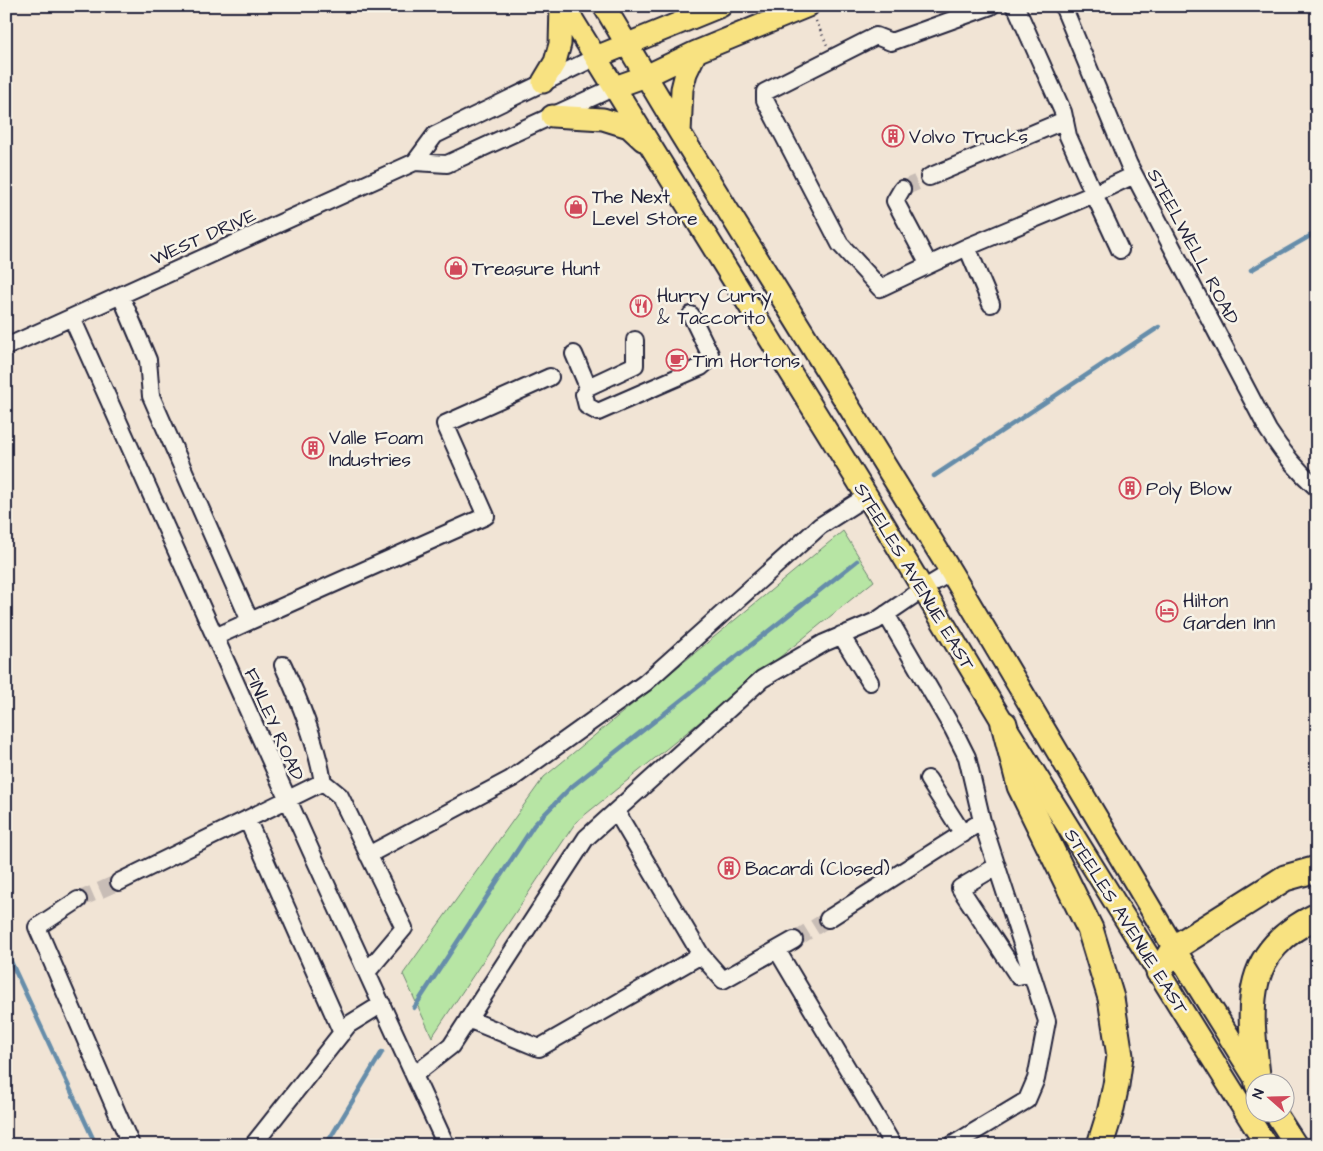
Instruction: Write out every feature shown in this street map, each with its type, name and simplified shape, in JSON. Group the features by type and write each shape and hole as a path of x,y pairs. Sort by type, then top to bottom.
{"highway":[{"path":"1004,724 1020,786 1090,929 1111,998 1120,1056 1110,1113 1100,1145"},
{"path":"1159,972 1174,948 1285,878 1317,869"},
{"path":"1257,1074 1252,1014 1258,974 1265,957 1274,945 1294,928 1317,916"}],"main road":[{"name":"STEELES AVENUE EAST","path":"563,6 867,496 1004,724 1266,1145"},
{"path":"543,82 555,62 560,44 563,6"},
{"name":"STEELES AVENUE EAST","path":"604,6 680,133 951,572 1174,948 1252,1074"},
{"path":"596,57 721,6"},
{"path":"615,87 646,76 696,52 812,13"},
{"path":"680,133 682,89 686,73 696,52"},
{"path":"552,116 603,119 629,127 653,150"},
{"path":"1283,1124 1295,1143"}],"street":[{"path":"991,6 891,42 876,36 765,92 764,100 840,244 880,288 967,247 1094,194 1134,175"},
{"path":"1014,6 1060,103 1068,136 1120,250"},
{"name":"STEELWELL ROAD","path":"1063,6 1134,175 1268,430 1285,456 1317,488"},
{"name":"WEST DRIVE","path":"6,347 415,162 435,136 596,57"},
{"name":"WEST DRIVE","path":"415,162 447,164 615,87"},
{"path":"929,176 1065,120"},
{"path":"902,189 895,201 929,265"},
{"path":"967,247 991,304"},
{"path":"121,296 148,360 151,396 250,621"},
{"path":"635,340 635,365 588,387 584,394 587,406 598,412 701,367 708,360 710,354 691,315"},
{"name":"FINLEY ROAD","path":"72,318 446,1145"},
{"path":"574,354 588,387"},
{"path":"215,637 486,516 445,424 550,377"},
{"path":"368,855 511,779 637,689 820,526 867,496"},
{"path":"414,1074 451,1046 586,838 762,679 824,643 876,621 923,588 951,572"},
{"path":"886,614 953,729 967,757 982,821 1047,1021 1036,1079 1027,1100 952,1145"},
{"path":"842,635 870,682"},
{"path":"283,665 301,704 323,782 340,796 404,928 367,972"},
{"path":"928,779 963,834"},
{"path":"119,882 323,782"},
{"path":"616,811 701,955 723,980 794,940"},
{"path":"247,819 342,1033"},
{"path":"828,919 982,821"},
{"path":"997,866 960,888 1018,976 1031,972"},
{"path":"78,900 38,927 131,1145"},
{"path":"777,950 893,1145"},
{"path":"468,1020 538,1048 701,955"},
{"path":"253,1145 348,1025 382,1004"}],"path":[{"path":"812,13 833,58"}],"green space":[{"path":"843,531 874,581 576,822 432,1037 403,974 544,777"}],"waterway":[{"path":"1251,270 1317,232"},
{"path":"934,476 1159,327"},
{"path":"414,1008 534,825 570,788 857,561"},
{"path":"6,951 96,1145"},
{"path":"326,1145 382,1052"}],"tunnel":[{"path":"902,189 929,177"},
{"path":"78,900 119,882"},
{"path":"794,940 828,919"}],"place":[{"name":"Volvo Trucks","path":"893,136"},
{"name":"The Next Level Store","path":"576,207"},
{"name":"Treasure Hunt","path":"456,268"},
{"name":"Hurry Curry & Taccorito","path":"641,306"},
{"name":"Tim Hortons","path":"677,360"},
{"name":"Valle Foam Industries","path":"313,448"},
{"name":"Poly Blow","path":"1130,488"},
{"name":"Hilton Garden Inn","path":"1167,611"},
{"name":"Bacardi (Closed)","path":"729,868"}]}
